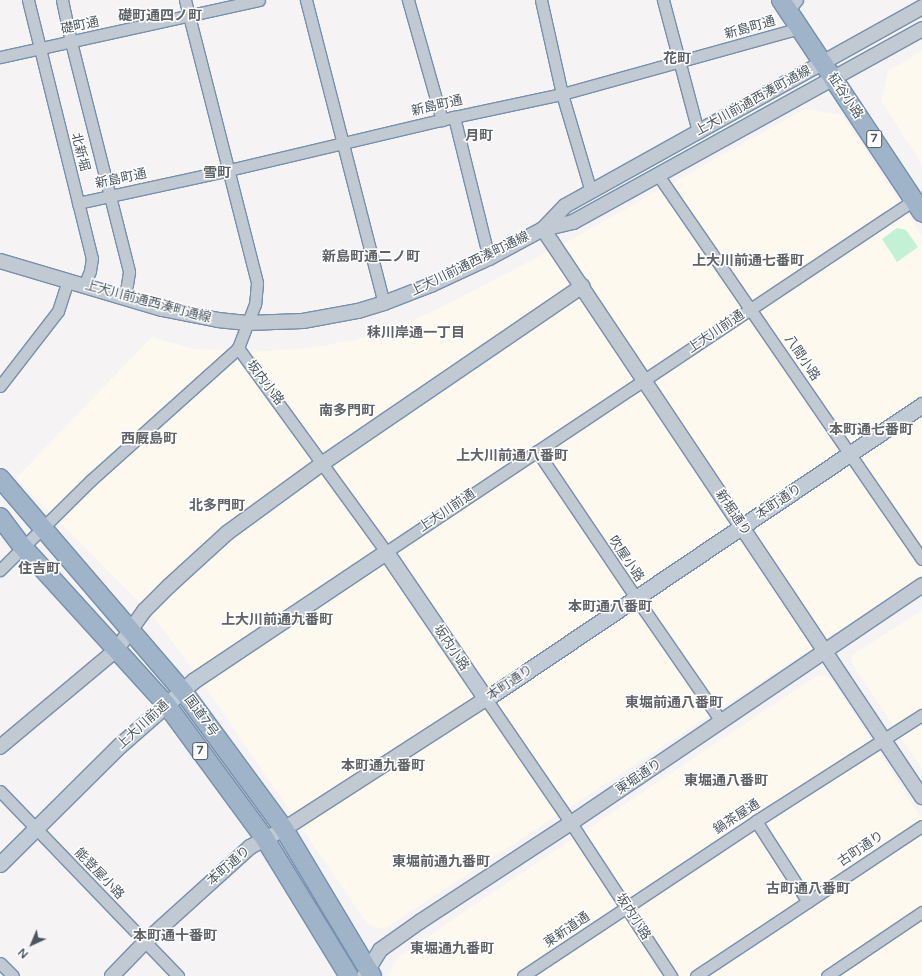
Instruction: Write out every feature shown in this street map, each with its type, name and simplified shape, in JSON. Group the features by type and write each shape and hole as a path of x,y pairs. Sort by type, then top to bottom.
{"highway":[{"name":"柾谷小路","path":"789,4 800,28 822,62 919,202"},
{"name":"国道7号","path":"0,478 44,527 182,690 284,829 368,974"},
{"name":"国道7号","path":"0,517 23,548 166,704 265,839 349,976"}],"main road":[{"name":"本町通り","path":"486,699 922,405"},
{"name":"上大川前通","path":"0,864 120,745 182,690 386,552"},
{"name":"坂内小路","path":"386,552 486,699"}],"street":[{"name":"北新堀","path":"28,0 92,258 90,271 84,286"},
{"path":"62,0 128,272 125,298"},
{"name":"坂内小路","path":"185,0 258,283 257,294 238,348 323,463 386,552"},
{"name":"礎町通","path":"0,57 259,0"},
{"path":"306,0 384,303"},
{"path":"408,0 442,120"},
{"path":"541,0 562,94 591,192"},
{"path":"663,0 698,132"},
{"name":"上大川前通西湊町通線","path":"543,229 565,206 922,7"},
{"name":"新島町通","path":"78,203 229,170 454,117 562,94 800,28"},
{"name":"上大川前通西湊町通線","path":"0,261 189,316 248,323 303,321 358,311 431,285 489,258 543,229 573,222 922,29"},
{"path":"454,117 489,258"},
{"name":"八間小路","path":"658,175 922,558"},
{"name":"上大川前通","path":"386,552 751,308 919,202"},
{"name":"新堀通り","path":"543,229 922,797"},
{"path":"0,386 58,311 68,281"},
{"path":"0,747 117,649 132,630 144,611 226,532 323,463 582,286"},
{"path":"0,570 90,481 238,348"},
{"name":"吹屋小路","path":"537,451 720,721"},
{"name":"東堀通り","path":"368,974 380,950 438,909 571,823 824,650 922,585"},
{"name":"坂内小路","path":"486,699 571,823 671,976"},
{"name":"本町通り","path":"112,976 145,942 250,847 284,829 486,699"},
{"path":"884,739 922,715"},
{"name":"鍋茶屋通","path":"626,907 884,739"},
{"name":"能登屋小路","path":"0,791 178,976"},
{"path":"756,821 808,902"},
{"name":"古町通り","path":"696,976 922,826"},
{"name":"東新道通","path":"523,976 626,907"},
{"path":"827,976 922,912"},
{"path":"0,963 13,976"}],"shaded area":[{"path":"922,51 922,164 881,101 888,71"},
{"path":"805,109 842,115 922,236 922,576 384,929 368,925 206,688 155,618 16,478 152,337 194,349 250,352 298,349 350,341 385,332 438,309 570,240"},
{"path":"922,610 922,769 851,662 852,655"},
{"path":"818,675 830,677 922,819 922,976 388,976 397,958"}],"green space":[{"path":"897,228 906,230 918,247 897,262 882,239"}],"district":[{"name":"礎町通四ノ町","path":"160,16"},
{"name":"花町","path":"677,59"},
{"name":"月町","path":"479,136"},
{"name":"雪町","path":"217,173"},
{"name":"新島町通二ノ町","path":"371,257"},
{"name":"上大川前通七番町","path":"748,261"},
{"name":"秣川岸通一丁目","path":"416,333"},
{"name":"南多門町","path":"347,411"},
{"name":"本町通七番町","path":"871,430"},
{"name":"西厩島町","path":"149,439"},
{"name":"上大川前通八番町","path":"512,456"},
{"name":"北多門町","path":"217,506"},
{"name":"住吉町","path":"39,569"},
{"name":"本町通八番町","path":"610,607"},
{"name":"上大川前通九番町","path":"277,620"},
{"name":"東堀前通八番町","path":"674,703"},
{"name":"本町通九番町","path":"383,766"},
{"name":"東堀通八番町","path":"726,781"},
{"name":"東堀前通九番町","path":"441,862"},
{"name":"古町通八番町","path":"808,889"},
{"name":"本町通十番町","path":"175,936"},
{"name":"東堀通九番町","path":"452,949"}]}
